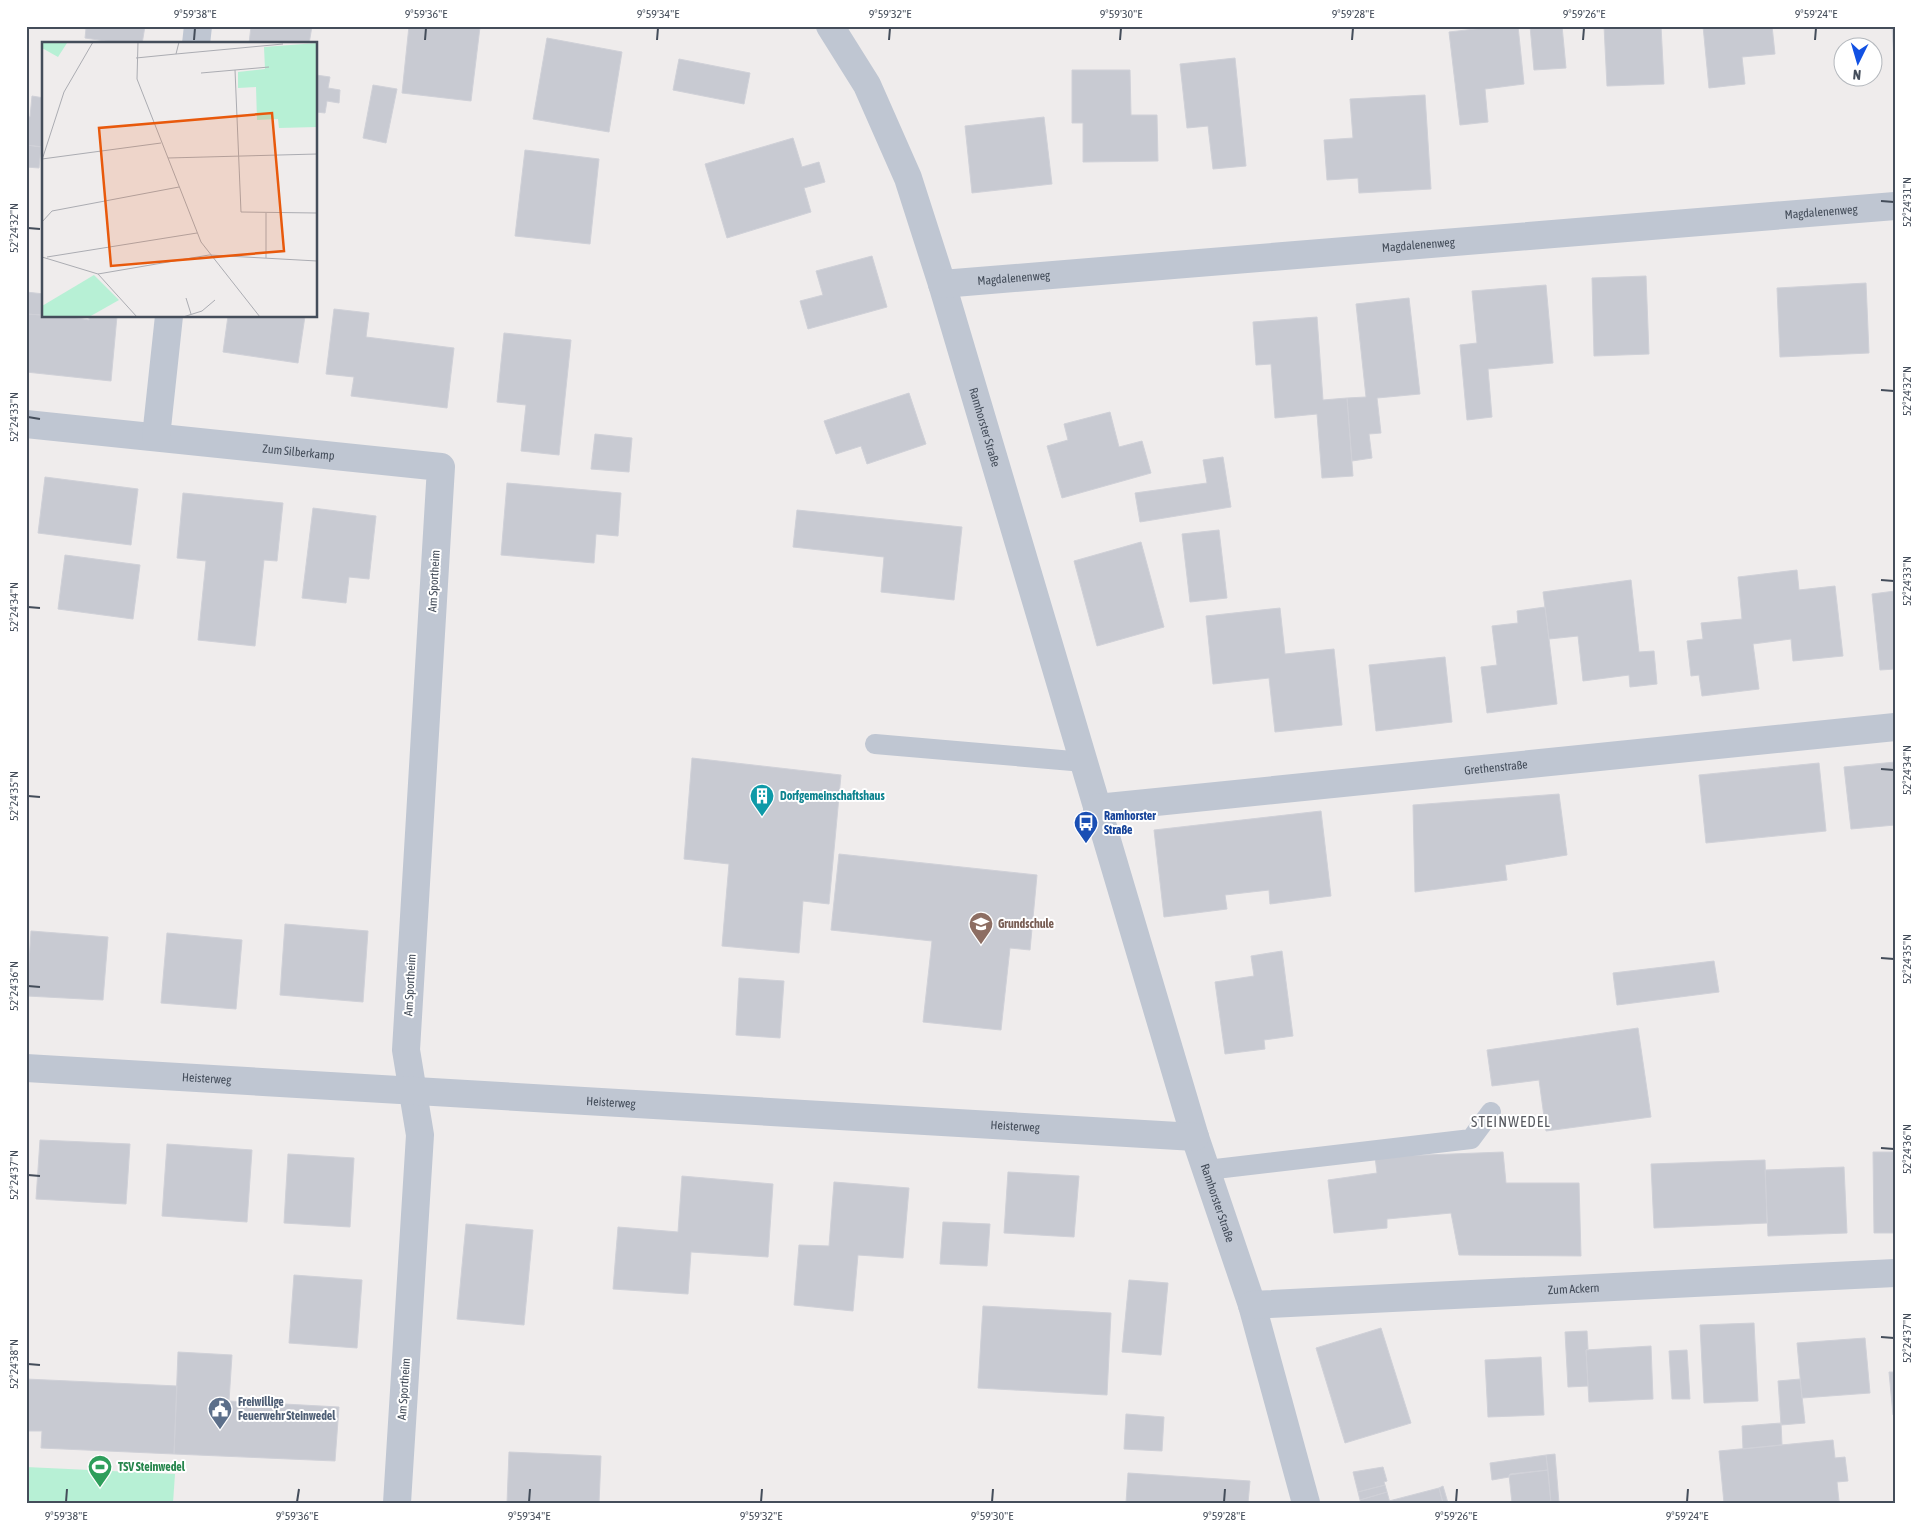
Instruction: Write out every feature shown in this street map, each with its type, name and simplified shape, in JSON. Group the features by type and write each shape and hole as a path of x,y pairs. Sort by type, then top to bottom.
{"street":[{"path":"196,42 198,26"},
{"name":"Ramhorster Straße","path":"830,26 867,85 908,178 942,284 1195,1137 1252,1305 1306,1503"},
{"name":"Magdalenenweg","path":"942,284 1895,206"},
{"path":"156,437 169,318"},
{"name":"Zum Silberkamp","path":"26,424 441,467"},
{"name":"Am Sportheim","path":"397,1503 420,1135 406,1050 441,467"},
{"name":"Grethenstraße","path":"1098,808 1895,727"},
{"name":"Heisterweg","path":"26,1068 1195,1137"},
{"name":"Zum Ackern","path":"1252,1305 1895,1273"}],"lane":[{"path":"875,744 1084,762"},
{"path":"1207,1170 1471,1139 1491,1112"}],"green space":[{"name":"TSV Steinwedel","path":"26,1467 175,1474 173,1503 26,1503"}],"building":[{"path":"74,26 145,26 142,42 112,42 85,38 86,29"},
{"path":"251,26 312,26 309,42 249,42"},
{"path":"409,26 480,27 471,101 402,93"},
{"path":"1518,26 1524,84 1485,89 1488,122 1460,125 1449,32"},
{"path":"1530,26 1562,26 1566,68 1534,70"},
{"path":"1604,26 1661,26 1664,84 1607,86"},
{"path":"1703,26 1772,26 1775,54 1742,57 1745,84 1709,88"},
{"path":"1892,26 1895,26 1895,78"},
{"path":"547,38 622,52 609,132 533,119"},
{"path":"1235,58 1246,166 1213,169 1208,126 1187,128 1180,64"},
{"path":"679,59 750,73 744,104 673,90"},
{"path":"1072,70 1130,70 1131,115 1157,115 1158,161 1083,162 1083,123 1072,123"},
{"path":"318,75 330,77 328,88 340,90 339,103 327,101 325,113 318,112"},
{"path":"373,85 397,89 386,143 363,138"},
{"path":"1425,95 1431,189 1359,193 1358,178 1327,180 1324,140 1353,138 1350,99"},
{"path":"32,96 42,98 42,147 26,145 26,116 30,117"},
{"path":"1044,117 1052,184 972,193 965,126"},
{"path":"793,138 802,167 819,162 825,182 804,188 811,212 727,238 705,164"},
{"path":"26,145 41,147 39,168 26,167"},
{"path":"525,150 599,159 590,244 515,236"},
{"path":"872,256 887,307 808,329 800,301 823,295 816,271"},
{"path":"1646,276 1649,354 1594,356 1592,278"},
{"path":"1866,283 1869,353 1780,357 1777,288"},
{"path":"1546,285 1553,363 1488,369 1492,417 1467,420 1460,345 1477,343 1472,291"},
{"path":"26,292 42,294 42,315 26,314"},
{"path":"1409,298 1420,394 1377,398 1381,433 1369,434 1372,458 1352,461 1347,398 1366,397 1356,304"},
{"path":"334,309 369,313 366,337 454,348 447,408 351,396 354,377 326,374"},
{"path":"26,314 42,315 42,318 78,318 89,320 89,318 117,318 111,381 26,372"},
{"path":"1317,317 1323,400 1347,398 1353,476 1322,478 1317,414 1275,418 1271,364 1256,365 1253,322"},
{"path":"228,318 305,318 298,363 223,352"},
{"path":"504,333 571,340 559,455 521,451 526,405 497,402"},
{"path":"909,393 926,444 867,464 861,446 836,454 824,421"},
{"path":"1110,412 1119,447 1142,441 1151,473 1062,498 1047,446 1068,440 1064,424"},
{"path":"595,434 632,438 629,472 591,469"},
{"path":"1223,457 1231,507 1140,522 1135,493 1207,483 1203,460"},
{"path":"45,477 138,489 131,545 38,533"},
{"path":"507,483 621,493 618,536 596,534 594,563 501,555"},
{"path":"183,493 283,503 277,561 264,560 255,646 198,640 206,561 177,558"},
{"path":"313,508 376,516 369,579 349,577 346,603 302,598"},
{"path":"797,510 962,527 954,600 881,592 884,557 793,547"},
{"path":"1219,530 1227,598 1190,602 1182,534"},
{"path":"1141,542 1164,627 1097,646 1074,561"},
{"path":"65,555 140,565 133,619 58,609"},
{"path":"1797,570 1799,590 1835,586 1843,656 1793,661 1791,639 1753,644 1759,689 1702,696 1699,675 1691,676 1687,641 1703,639 1701,623 1742,619 1738,577"},
{"path":"1631,580 1639,652 1654,651 1657,684 1630,687 1629,675 1583,681 1578,636 1549,639 1543,592"},
{"path":"1895,591 1895,669 1880,670 1872,594"},
{"path":"1545,607 1557,704 1487,713 1481,667 1497,665 1492,626 1518,623 1517,611"},
{"path":"1280,608 1285,654 1334,649 1342,725 1275,732 1269,678 1213,684 1206,616"},
{"path":"1445,657 1452,722 1376,731 1369,665"},
{"name":"Dorfgemeinschaftshaus","path":"692,758 841,775 829,904 803,901 799,953 722,946 729,864 684,859"},
{"path":"1895,762 1895,825 1851,829 1844,767"},
{"path":"1819,763 1826,831 1706,843 1699,775"},
{"path":"1559,794 1567,855 1505,865 1507,880 1415,892 1413,805"},
{"path":"1321,811 1331,896 1270,904 1269,890 1225,895 1227,909 1164,917 1154,830"},
{"name":"Grundschule","path":"839,854 1037,875 1030,950 1010,948 1001,1030 923,1022 932,941 831,930"},
{"path":"285,924 368,931 363,1002 280,995"},
{"path":"31,931 108,937 103,1000 27,996"},
{"path":"167,933 242,940 236,1009 161,1003"},
{"path":"1282,951 1293,1036 1264,1040 1265,1049 1225,1054 1215,982 1254,976 1251,956"},
{"path":"1714,961 1719,992 1617,1005 1613,973"},
{"path":"739,978 784,981 780,1038 736,1035"},
{"path":"1638,1028 1651,1117 1546,1131 1539,1080 1492,1086 1487,1050"},
{"path":"40,1140 130,1144 126,1204 36,1199"},
{"path":"167,1144 252,1150 247,1222 162,1216"},
{"path":"1503,1152 1506,1183 1579,1183 1581,1256 1459,1255 1451,1213 1387,1219 1387,1228 1334,1233 1328,1180 1377,1173 1375,1157"},
{"path":"1873,1152 1895,1152 1895,1233 1874,1233"},
{"path":"288,1154 354,1158 350,1227 284,1223"},
{"path":"1765,1160 1767,1223 1654,1228 1651,1164"},
{"path":"1844,1167 1847,1233 1768,1236 1765,1170"},
{"path":"1008,1172 1079,1176 1074,1237 1004,1233"},
{"path":"682,1176 773,1184 768,1257 691,1252 688,1294 613,1289 618,1227 678,1232"},
{"path":"834,1182 909,1188 903,1258 858,1255 853,1311 794,1305 799,1245 829,1246"},
{"path":"943,1222 990,1224 987,1266 940,1264"},
{"path":"466,1224 533,1230 524,1325 457,1319"},
{"path":"294,1275 362,1280 357,1348 289,1343"},
{"path":"1129,1280 1168,1283 1161,1355 1122,1352"},
{"path":"983,1306 1111,1313 1107,1395 978,1388"},
{"path":"1754,1323 1758,1401 1704,1403 1700,1325"},
{"path":"1381,1328 1411,1423 1345,1443 1316,1348"},
{"path":"1587,1331 1588,1386 1568,1387 1565,1332"},
{"path":"1865,1338 1870,1393 1802,1398 1797,1343"},
{"path":"1651,1346 1653,1399 1589,1402 1586,1350"},
{"path":"1687,1350 1690,1399 1672,1399 1669,1351"},
{"path":"178,1352 232,1355 229,1401 339,1407 335,1461 174,1454"},
{"path":"1541,1357 1544,1415 1488,1417 1485,1360"},
{"path":"1889,1372 1895,1372 1895,1415 1893,1415"},
{"path":"26,1379 177,1386 174,1454 41,1448 42,1431 26,1431"},
{"path":"1800,1379 1805,1423 1781,1425 1778,1381"},
{"path":"1126,1414 1164,1417 1162,1451 1124,1449"},
{"path":"1781,1423 1782,1445 1743,1449 1742,1426"},
{"path":"1833,1440 1835,1458 1845,1457 1848,1481 1837,1482 1839,1501 1837,1503 1724,1503 1719,1451"},
{"path":"509,1452 601,1456 599,1503 507,1503"},
{"path":"1555,1454 1559,1503 1551,1503 1546,1455"},
{"path":"1546,1455 1548,1470 1510,1474 1509,1477 1492,1480 1490,1463"},
{"path":"1383,1467 1387,1481 1384,1482 1385,1485 1358,1492 1353,1472"},
{"path":"1548,1470 1551,1503 1512,1503 1509,1475"},
{"path":"1128,1473 1250,1481 1248,1503 1126,1503"},
{"path":"1385,1485 1387,1492 1360,1500 1358,1492"},
{"path":"1443,1486 1448,1503 1443,1503 1439,1488"},
{"path":"1439,1488 1443,1503 1390,1503 1389,1501"},
{"path":"1387,1492 1390,1503 1361,1503 1360,1500"}],"place":[{"name":"Dorfgemeinschaftshaus","path":"762,817"},
{"name":"Ramhorster Straße","path":"1086,844"},
{"name":"Grundschule","path":"981,945"},
{"name":"Freiwillige Feuerwehr Steinwedel","path":"220,1430"},
{"name":"TSV Steinwedel","path":"100,1488"}],"district":[{"name":"STEINWEDEL","path":"1511,1122"}]}
